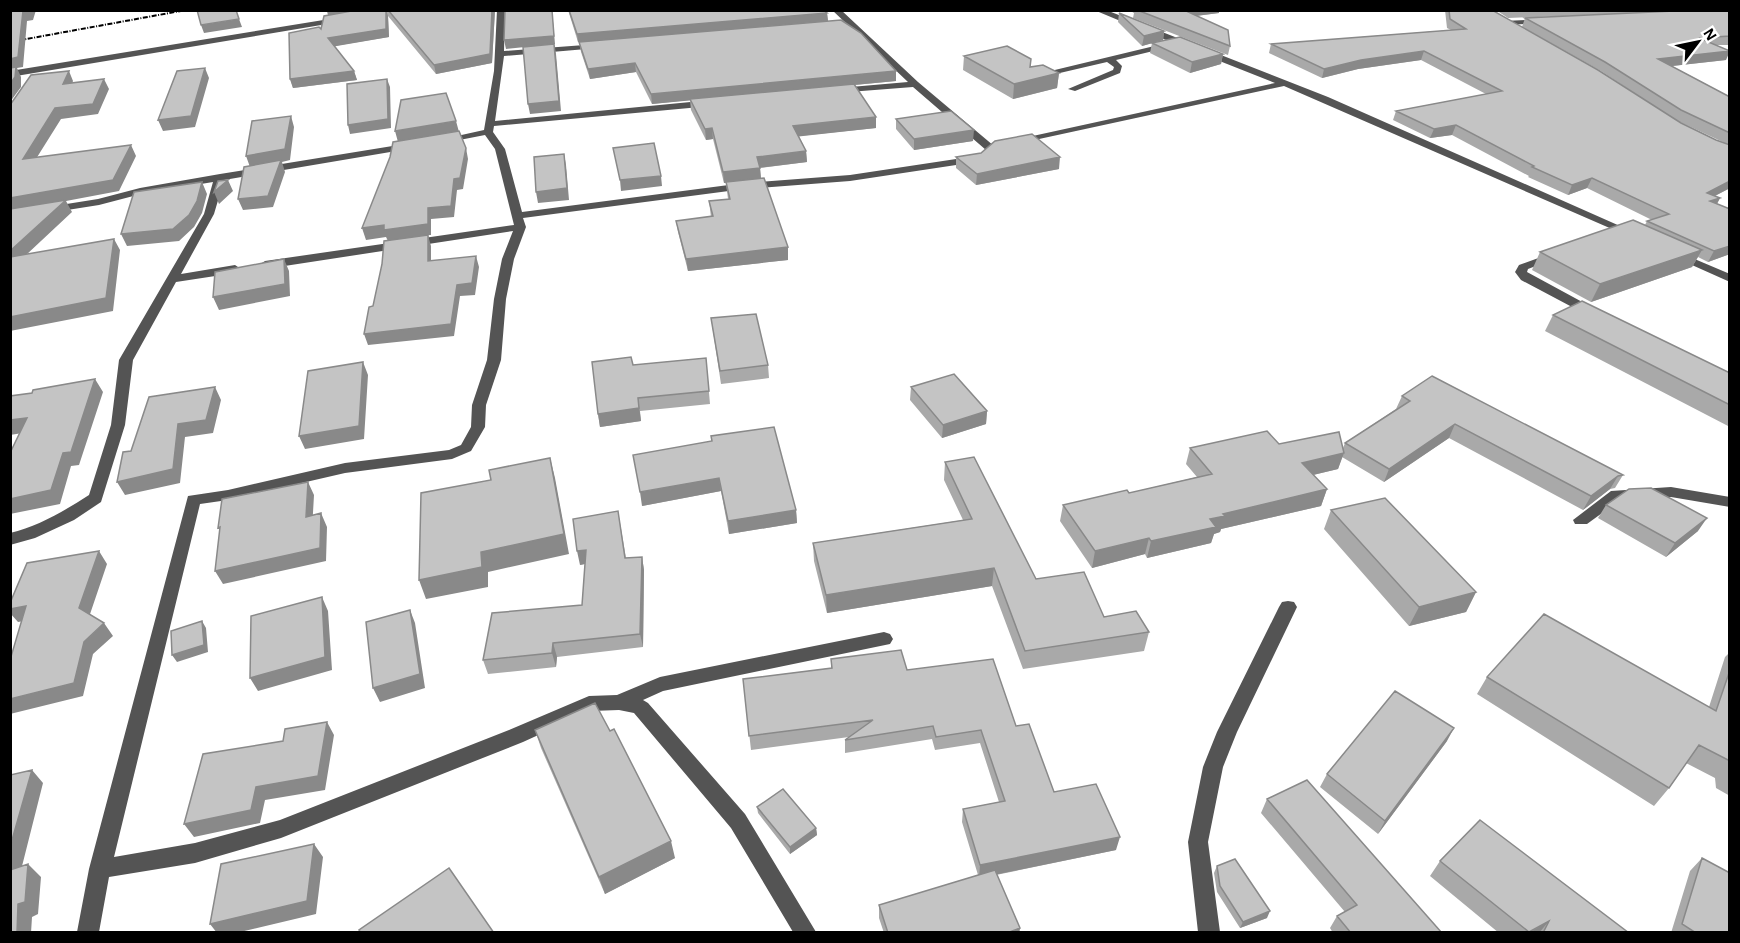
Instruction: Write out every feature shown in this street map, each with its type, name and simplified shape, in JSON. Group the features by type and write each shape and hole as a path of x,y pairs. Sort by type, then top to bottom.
{"street":[{"path":"88,933 100,869 132,753 150,667 193,500 228,495 345,468 432,458 466,448 478,427 479,405 494,360 500,299 518,221 500,149 489,128 497,90 501,10"},
{"path":"173,279 744,186 850,178 980,159 996,147 915,84 836,10"},
{"path":"1098,10 1286,83 1518,182 1644,240"},
{"path":"1492,15 1521,33"},
{"path":"10,74 353,17"},
{"path":"1503,23 1553,21"},
{"path":"838,25 849,24"},
{"path":"1033,78 1176,42"},
{"path":"500,54 611,45"},
{"path":"1072,89 1118,71 1118,66 1110,60"},
{"path":"29,84 40,69"},
{"path":"1013,143 1286,83"},
{"path":"832,92 915,84"},
{"path":"10,216 99,202 141,191 220,177 425,143 489,128 726,102"},
{"path":"10,539 29,534 68,516 96,498 118,425 126,360 209,214 220,177"},
{"path":"1603,237 1623,230"},
{"path":"1666,250 1730,279"},
{"path":"1563,252 1523,267 1521,272 1525,278 1601,317"},
{"path":"1581,520 1616,495 1671,492 1730,502"},
{"path":"1209,933 1198,842 1213,767 1227,732 1288,607"},
{"path":"619,702 660,684 884,639"},
{"path":"100,869 195,853 280,829 516,736 589,704 619,702 634,704 641,708 738,821 805,933"}],"building":[{"path":"10,10 29,10 23,11 18,57 10,59"},
{"path":"197,10 236,10 239,19 201,25"},
{"path":"357,10 386,10 386,29 328,38 354,71 290,79 289,33 319,27 321,29 324,16"},
{"path":"388,10 492,10 490,54 434,65"},
{"path":"505,10 552,10 554,36 504,40"},
{"path":"569,10 823,10 827,13 577,34"},
{"path":"1137,10 1184,10 1228,30 1230,46"},
{"path":"1449,10 1492,10 1598,70 1681,123 1730,145 1730,181 1707,193 1720,198 1710,201 1730,209 1730,246 1714,251 1647,221 1669,214 1592,178 1572,185 1532,167 1534,166 1456,125 1434,129 1396,111 1502,91 1424,51 1361,60 1324,69 1271,44 1466,29 1450,19"},
{"path":"1730,10 1730,36 1699,38 1730,51 1658,59 1730,97 1730,133 1681,110 1605,62 1525,18"},
{"path":"1119,13 1164,31 1144,36"},
{"path":"841,20 861,33 896,71 651,94 635,63 588,69 579,42"},
{"path":"1180,37 1223,54 1192,62 1152,43"},
{"path":"554,44 559,101 528,104 523,47"},
{"path":"1007,46 1031,59 1030,67 1043,65 1059,73 1014,84 964,56"},
{"path":"16,67 15,77 10,84 10,68"},
{"path":"205,68 191,116 158,120 177,71"},
{"path":"69,71 63,84 104,79 93,104 55,108 23,159 131,145 113,180 10,198 10,105 31,75"},
{"path":"387,79 388,119 348,125 347,84"},
{"path":"854,84 876,117 793,126 806,151 757,157 760,168 723,172 712,128 705,129 690,99"},
{"path":"446,93 456,121 395,131 401,100"},
{"path":"951,111 974,130 914,139 896,119"},
{"path":"291,116 285,149 246,156 252,121"},
{"path":"459,131 466,148 460,178 454,179 451,206 428,208 428,224 384,230 384,225 362,228 390,157 393,142"},
{"path":"1032,134 1060,157 977,174 956,157 981,153 995,141"},
{"path":"654,143 661,176 620,180 613,148"},
{"path":"564,154 567,188 536,192 534,157"},
{"path":"281,160 268,196 238,199 244,167"},
{"path":"764,178 788,247 686,259 676,221 713,216 709,201 730,199 726,182"},
{"path":"228,180 214,192 218,181"},
{"path":"202,182 197,201 189,215 173,229 121,234 134,192"},
{"path":"66,200 10,251 10,209"},
{"path":"1633,220 1702,250 1600,284 1540,252"},
{"path":"428,235 428,261 476,256 472,283 457,285 451,324 364,334 369,307 373,306 382,264 384,241"},
{"path":"114,239 106,298 10,317 10,257"},
{"path":"284,259 285,284 213,297 215,272"},
{"path":"1582,301 1730,373 1730,405 1553,315"},
{"path":"756,314 768,365 720,371 711,318"},
{"path":"631,357 633,365 706,358 709,391 638,398 639,408 598,414 592,362"},
{"path":"363,362 359,426 299,436 308,371"},
{"path":"954,374 987,411 943,425 911,387"},
{"path":"1432,376 1623,475 1618,476 1591,496 1455,424 1389,469 1345,443 1410,401 1402,396"},
{"path":"95,379 71,452 63,453 51,490 10,499 10,453 27,418 10,420 10,396"},
{"path":"215,387 206,420 178,424 173,469 117,482 123,452 131,451 149,397"},
{"path":"774,427 796,510 728,521 719,478 640,492 633,455 712,441 711,436"},
{"path":"1267,431 1279,444 1339,432 1344,453 1302,463 1327,489 1223,514 1225,516 1210,519 1216,527 1151,541 1149,538 1095,551 1063,505 1212,474 1190,448"},
{"path":"974,457 1036,579 1084,572 1104,617 1136,611 1149,632 1025,651 994,568 826,595 813,543 972,519 945,462"},
{"path":"550,458 564,534 481,552 482,567 419,580 421,493 491,480 489,470"},
{"path":"308,482 306,517 321,513 320,548 215,571 222,499"},
{"path":"1651,488 1707,518 1675,543 1606,505 1629,489"},
{"path":"1385,498 1476,592 1419,607 1331,510"},
{"path":"618,511 625,558 642,557 640,634 553,643 552,653 483,660 492,613 582,605 586,550 577,551 573,519"},
{"path":"99,551 79,608 104,623 84,642 74,683 10,699 10,660 26,606 10,609 10,603 27,563"},
{"path":"322,597 325,657 250,678 251,616"},
{"path":"410,610 420,674 373,688 366,622"},
{"path":"1544,614 1716,711 1730,670 1730,761 1699,745 1669,788 1487,677"},
{"path":"202,621 204,645 172,655 171,631"},
{"path":"901,650 907,670 993,659 1016,726 1029,724 1054,792 1096,784 1120,837 980,865 963,809 1005,801 981,730 936,737 933,726 845,740 873,720 749,736 743,679 832,668 831,659"},
{"path":"1395,691 1454,728 1385,821 1327,774"},
{"path":"595,703 610,731 614,729 671,841 599,877 535,730"},
{"path":"327,722 318,776 256,787 251,810 184,824 203,754 283,741 285,729"},
{"path":"32,770 10,847 10,775"},
{"path":"1307,780 1442,933 1351,933 1337,916 1357,905 1267,799"},
{"path":"783,789 816,828 790,847 757,807"},
{"path":"1480,820 1629,933 1543,933 1549,921 1529,932 1440,861"},
{"path":"314,844 307,901 210,924 221,864"},
{"path":"1702,858 1730,873 1730,933 1696,933 1682,924"},
{"path":"1235,859 1270,911 1243,922 1220,886 1217,866"},
{"path":"28,864 25,902 18,904 17,933 10,933 10,870"},
{"path":"449,868 494,933 361,933 359,930"},
{"path":"995,870 1020,928 1007,933 888,933 879,905"}],"railway":[{"path":"10,42 186,10"}]}
